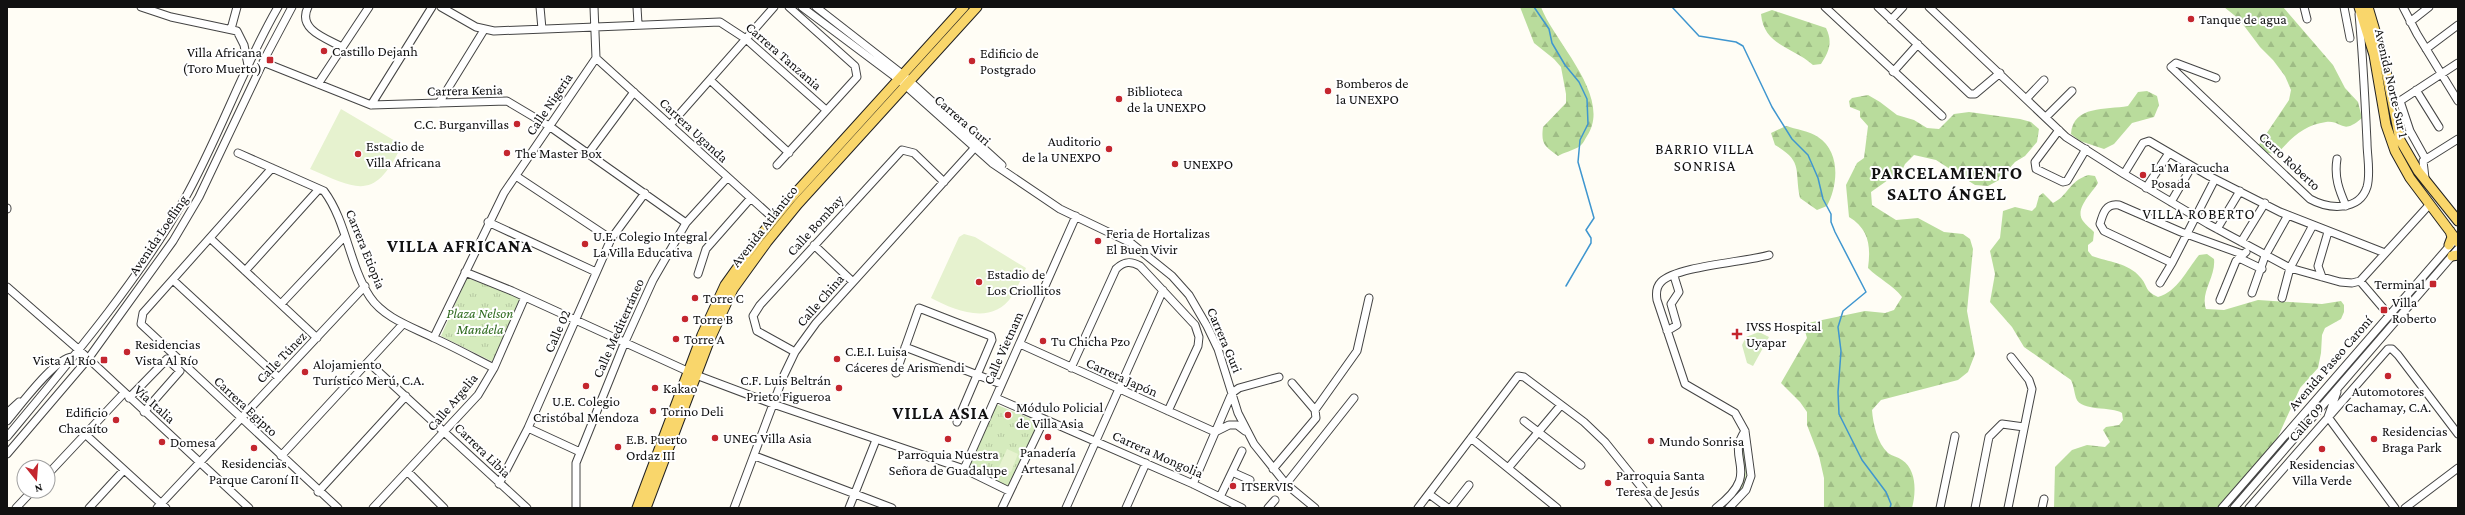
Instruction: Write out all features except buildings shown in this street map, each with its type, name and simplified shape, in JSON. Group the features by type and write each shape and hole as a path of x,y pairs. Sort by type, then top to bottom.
{"main road":[{"name":"Avenida Atlántico","path":"646,508 692,373 733,289 767,242 964,7"},
{"name":"Avenida Atlántico","path":"637,508 692,373 725,285 774,219 904,79 977,7"},
{"name":"Avenida Norte-Sur 1","path":"2358,7 2376,63 2391,142 2405,170 2448,226 2456,246"},
{"name":"Avenida Norte-Sur 1","path":"2368,7 2384,61 2398,133 2408,157 2456,218"}],"street":[{"path":"141,7 171,17 238,31 241,35 248,65"},
{"path":"231,29 237,7"},
{"name":"Avenida Loefling","path":"7,436 76,354 121,295 170,223 200,170 248,65 278,7"},
{"name":"Avenida Loefling","path":"7,454 88,359 185,223 199,197 263,62 292,7"},
{"path":"308,7 305,15 305,22 309,27 342,47"},
{"path":"318,84 369,7"},
{"path":"371,105 432,7"},
{"name":"Carrera Tanzania","path":"441,7 484,30 720,22 746,40 826,110"},
{"path":"540,7 542,29"},
{"path":"594,7 596,58"},
{"path":"636,7 638,24"},
{"path":"670,125 774,7"},
{"path":"777,166 857,77 858,71 855,66 789,7"},
{"path":"802,7 831,30 904,79"},
{"path":"816,7 904,79"},
{"path":"1825,7 1893,72 1942,116"},
{"path":"1878,7 1970,94 1975,94 2000,73"},
{"path":"1891,20 1903,7"},
{"path":"1929,7 2059,130 2146,188 2265,256 2290,268 2347,284 2360,281 2430,204"},
{"path":"2304,7 2307,19"},
{"path":"2344,7 2350,38"},
{"path":"2337,159 2335,169 2337,185 2346,206 2361,196 2368,182 2364,69 2358,7"},
{"path":"2403,7 2410,22 2458,101"},
{"path":"2410,22 2429,7"},
{"path":"831,30 834,21"},
{"path":"2426,48 2458,25"},
{"path":"439,103 484,30"},
{"path":"1893,72 1918,44"},
{"name":"Carrera Uganda","path":"596,58 750,199 774,219"},
{"name":"Calle Nigeria","path":"434,337 488,222 516,176 596,58"},
{"name":"Carrera Kenia","path":"263,62 371,105 507,101 549,126 686,223"},
{"path":"2364,69 2368,62 2376,63"},
{"name":"Cerro Roberto","path":"2216,78 2176,63 2171,67 2310,199 2328,207 2346,206"},
{"path":"2425,158 2404,115 2400,101 2458,63"},
{"name":"Carrera Guri","path":"904,79 977,146 1014,177 1060,208 1131,243 1161,266 1189,295 1202,315 1218,349 1232,393 1248,434 1286,484 1315,508"},
{"path":"710,80 789,153"},
{"path":"2026,98 2044,80"},
{"path":"2416,90 2439,127"},
{"path":"2046,117 2072,91"},
{"path":"588,154 634,92"},
{"path":"2059,130 2035,162 2036,169 2063,182 2067,181 2086,149"},
{"path":"2427,183 2422,166 2425,158 2458,139"},
{"path":"2124,174 2146,141 2215,179 2288,215 2328,232 2342,235 2353,242 2385,253"},
{"name":"Calle China","path":"736,507 773,404 795,352 816,323 977,146"},
{"name":"Calle Bombay","path":"795,352 757,331 753,316 760,305 814,244 902,150 914,153 944,182"},
{"name":"Carrera Etiopia","path":"238,153 324,191 333,204 344,238 365,286 371,298 384,311 403,324 434,337 494,368"},
{"path":"2146,188 2169,153"},
{"path":"2171,202 2192,166"},
{"path":"272,168 211,239 173,280 279,378"},
{"path":"516,176 611,239"},
{"name":"Calle Mediterráneo","path":"576,508 575,475 580,452 624,344 653,280 686,223 727,178"},
{"path":"2160,283 2187,235 2194,216 2215,179"},
{"path":"245,271 319,189"},
{"path":"2217,229 2240,191"},
{"name":"Calle 02","path":"499,484 528,428 611,239 645,193"},
{"path":"698,274 706,249 750,199"},
{"path":"2241,242 2264,203"},
{"path":"2172,263 2104,231 2100,224 2104,212 2109,206 2120,205 2187,235 2241,256 2262,269"},
{"path":"2252,293 2262,269 2265,256 2288,215"},
{"name":"Calle Vietnam","path":"964,469 1076,216"},
{"path":"488,222 596,272"},
{"path":"2282,298 2290,268 2313,225"},
{"path":"2322,277 2318,266 2328,232"},
{"path":"281,304 344,238"},
{"path":"211,239 317,338"},
{"path":"814,244 853,282"},
{"name":"Avenida Paseo Caroní","path":"2222,508 2389,315 2456,246"},
{"name":"Avenida Paseo Caroní","path":"2234,508 2341,385 2456,246"},
{"path":"2220,300 2241,256 2251,248"},
{"path":"1729,508 1746,490 1751,476 1745,431 1735,412 1685,384 1667,331 1658,300 1657,289 1661,282 1674,276 1710,266 1769,254"},
{"path":"1071,368 1116,269 1121,264 1133,262 1140,266 1195,325 1200,337 1198,346 1168,411"},
{"path":"465,272 525,297 624,344 692,373 773,404 964,469 1009,491"},
{"path":"1667,331 1677,325 1671,304 1679,292 1674,276"},
{"name":"Carrera Egipto","path":"173,280 143,313 140,319 141,324 318,492 338,508"},
{"path":"2360,281 2389,315"},
{"name":"Calle Túnez","path":"162,507 200,463 365,286"},
{"name":"Vía Italia","path":"7,287 76,354 88,359 126,396 249,508"},
{"path":"1066,508 1163,290"},
{"name":"Calle Argelia","path":"373,508 478,395 494,368 525,297"},
{"path":"1315,410 1357,351 1369,298"},
{"path":"896,373 917,309 921,308 992,338 957,422"},
{"path":"281,456 403,324"},
{"name":"Carrera Japón","path":"1020,344 1119,390 1215,432"},
{"path":"905,347 1001,384"},
{"name":"Calle 09","path":"2249,508 2384,352 2390,349 2395,350 2458,434"},
{"path":"7,413 67,358 76,354"},
{"path":"2008,508 2032,387 2012,357"},
{"path":"56,465 85,434 167,359 180,372 144,412"},
{"name":"Carrera Libia","path":"368,362 445,432 499,484 527,508"},
{"path":"1418,508 1518,376 1524,377 1561,405 1605,442 1658,508"},
{"path":"1193,484 1232,393 1239,388 1279,377"},
{"path":"1274,470 1316,418 1315,410 1292,383"},
{"path":"2341,385 2328,417 2395,508"},
{"path":"7,421 34,389"},
{"path":"318,492 406,396"},
{"name":"Carrera Mongolia","path":"996,398 1044,420 1097,441 1193,484 1242,508"},
{"path":"1286,484 1354,398"},
{"path":"1509,467 1561,405"},
{"path":"1002,508 1044,420"},
{"path":"1524,421 1581,465"},
{"path":"1215,432 1229,425 1237,424 1248,434"},
{"path":"1975,508 1989,437 2002,424 2024,427"},
{"path":"528,428 580,452"},
{"path":"1716,508 1733,494 1742,479 1739,447 1745,431"},
{"path":"85,434 162,507"},
{"path":"1940,508 1955,436"},
{"path":"1471,438 1509,467 1556,508"},
{"path":"849,508 876,440"},
{"path":"1220,497 1242,451"},
{"path":"755,456 892,508"},
{"path":"1126,508 1146,463"},
{"path":"2405,508 2458,468"},
{"path":"88,508 124,470"},
{"path":"408,472 444,508"},
{"path":"1232,472 1250,480"},
{"path":"1429,494 1450,508 1469,485"},
{"path":"16,508 24,499"},
{"path":"2042,508 2044,499"},
{"path":"1268,508 1275,500"}],"green space":[{"path":"1520,7 1541,7 1548,21 1579,70 1593,104 1593,121 1583,143 1577,148 1558,156 1549,150 1544,144 1542,133 1543,127 1566,103 1566,94 1561,67 1554,59 1534,43"},
{"path":"2224,7 2283,7 2333,65 2345,88 2358,102 2362,118 2346,127 2332,122 2311,126 2298,133 2277,154 2267,153 2258,146 2289,100 2291,90 2285,76 2273,60 2260,47 2239,19"},
{"path":"1772,10 1826,28 1830,42 1826,55 1821,64 1813,65 1780,44 1767,33 1763,25 1761,14"},
{"path":"2147,91 2157,96 2159,105 2154,117 2132,123 2114,144 2104,149 2080,141 2071,134 2073,125 2084,113 2101,109 2128,106 2138,92"},
{"path":"1868,95 1897,115 1914,120 1927,128 1939,129 1954,114 1969,112 2020,119 2031,122 2039,129 2037,142 2025,156 2015,162 1999,180 1988,186 1975,185 1936,160 1914,155 1905,164 1900,175 1888,180 1871,192 1872,205 1896,220 1918,218 1944,232 1963,234 1970,239 1973,249 1967,311 1975,354 1968,372 1958,380 1881,400 1872,410 1873,421 1878,438 1884,449 1907,464 1913,476 1915,489 1912,508 1824,508 1824,478 1819,456 1807,425 1807,412 1800,402 1781,383 1807,338 1803,324 1865,311 1885,313 1894,310 1902,297 1868,268 1869,245 1865,233 1856,222 1849,217 1846,185 1857,163 1864,158 1868,126 1860,117 1860,111 1850,107 1849,101 1852,98"},
{"name":"Estadio de Villa Africana","path":"341,109 402,145 392,163 383,175 374,183 365,186 354,186 327,177 310,169"},
{"path":"1786,126 1815,135 1825,143 1831,151 1834,160 1835,179 1831,198 1827,206 1817,210 1800,198 1794,162 1784,151 1775,145 1771,133"},
{"path":"2088,175 2095,176 2098,183 2085,201 2081,211 2083,221 2094,232 2093,241 2088,245 2088,251 2092,256 2124,266 2135,272 2148,290 2154,295 2158,297 2171,290 2181,280 2199,255 2207,254 2214,259 2214,266 2206,290 2206,309 2224,310 2258,300 2322,304 2341,301 2344,305 2344,312 2341,319 2325,328 2322,335 2318,368 2300,388 2272,450 2222,508 2054,508 2055,467 2072,450 2087,445 2105,447 2110,442 2103,430 2106,427 2119,425 2123,420 2122,413 2090,407 2079,402 2076,398 2071,380 2024,347 2012,327 1990,302 1995,274 1990,251 2000,238 2003,211 2015,207 2032,211 2036,207 2039,196 2043,193 2053,203 2062,197 2076,181"},
{"name":"Estadio de Los Criollitos","path":"964,234 975,237 1026,268 1012,296 1004,305 994,311 973,313 962,311 931,298 959,237"},
{"name":"Plaza Nelson Mandela","path":"467,278 521,297 493,362 441,336"},
{"path":"1759,332 1769,337 1753,366 1747,363 1742,345 1746,337"},
{"path":"993,403 1041,423 1008,489 966,468"},
{"path":"1745,431 1750,481 1729,508 1716,508 1737,489 1739,447"},
{"path":"1007,449 1018,454 1011,472 999,467"}],"waterway":[{"path":"1534,7 1549,29 1552,43 1565,65 1579,82 1587,99 1588,124 1580,140 1578,162 1594,218 1586,230 1591,238 1591,243 1566,286"},
{"path":"1672,7 1699,36 1736,42 1743,46 1772,107 1792,139 1808,155 1818,178 1823,199 1831,214 1831,222 1835,232 1866,292 1843,311 1838,327 1841,351 1838,392 1839,414 1862,460 1886,492 1891,504 1890,508"}],"place":[{"name":"Tanque de agua","path":"2191,19"},
{"name":"Castillo Dejanh","path":"324,51"},
{"name":"Villa Africana (Toro Muerto)","path":"270,60"},
{"name":"Edificio de Postgrado","path":"972,61"},
{"name":"Bomberos de la UNEXPO","path":"1328,91"},
{"name":"Biblioteca de la UNEXPO","path":"1119,99"},
{"name":"C.C. Burganvillas","path":"517,124"},
{"name":"Auditorio de la UNEXPO","path":"1109,149"},
{"name":"The Master Box","path":"507,153"},
{"name":"Estadio de Villa Africana","path":"358,154"},
{"name":"UNEXPO","path":"1175,164"},
{"name":"La Maracucha Posada","path":"2143,175"},
{"name":"Feria de Hortalizas El Buen Vivir","path":"1098,241"},
{"name":"U.E. Colegio Integral La Villa Educativa","path":"585,244"},
{"name":"Estadio de Los Criollitos","path":"979,282"},
{"name":"Terminal","path":"2433,284"},
{"name":"Torre C","path":"695,298"},
{"name":"Villa Roberto","path":"2384,310"},
{"name":"Torre B","path":"685,319"},
{"name":"IVSS Hospital Uyapar","path":"1737,334"},
{"name":"Torre A","path":"676,339"},
{"name":"Tu Chicha Pzo","path":"1043,341"},
{"name":"Residencias Vista Al Río","path":"127,352"},
{"name":"C.E.I. Luisa Cáceres de Arismendi","path":"837,359"},
{"name":"Vista Al Río","path":"104,360"},
{"name":"Alojamiento Turístico Merú, C.A.","path":"305,372"},
{"name":"Automotores Cachamay, C.A.","path":"2388,376"},
{"name":"U.E. Colegio Cristóbal Mendoza","path":"586,386"},
{"name":"Kakao","path":"655,388"},
{"name":"C.F. Luis Beltrán Prieto Figueroa","path":"839,388"},
{"name":"Torino Deli","path":"653,411"},
{"name":"Módulo Policial de Villa Asia","path":"1008,415"},
{"name":"Edificio Chacaíto","path":"116,420"},
{"name":"Panadería Artesanal","path":"1048,437"},
{"name":"UNEG Villa Asia","path":"715,438"},
{"name":"Parroquia Nuestra Señora de Guadalupe","path":"948,439"},
{"name":"Residencias Braga Park","path":"2374,439"},
{"name":"Mundo Sonrisa","path":"1651,441"},
{"name":"Domesa","path":"162,442"},
{"name":"E.B. Puerto Ordaz III","path":"618,447"},
{"name":"Residencias Parque Caroní II","path":"254,448"},
{"name":"Residencias Villa Verde","path":"2322,449"},
{"name":"Parroquia Santa Teresa de Jesús","path":"1608,483"},
{"name":"ITSERVIS","path":"1233,486"}],"district":[{"name":"BARRIO VILLA SONRISA","path":"1705,158"},
{"name":"PARCELAMIENTO SALTO ÁNGEL","path":"1947,183"},
{"name":"VILLA ROBERTO","path":"2199,214"},
{"name":"VILLA AFRICANA","path":"460,246"},
{"name":"VILLA ASIA","path":"941,413"}]}
